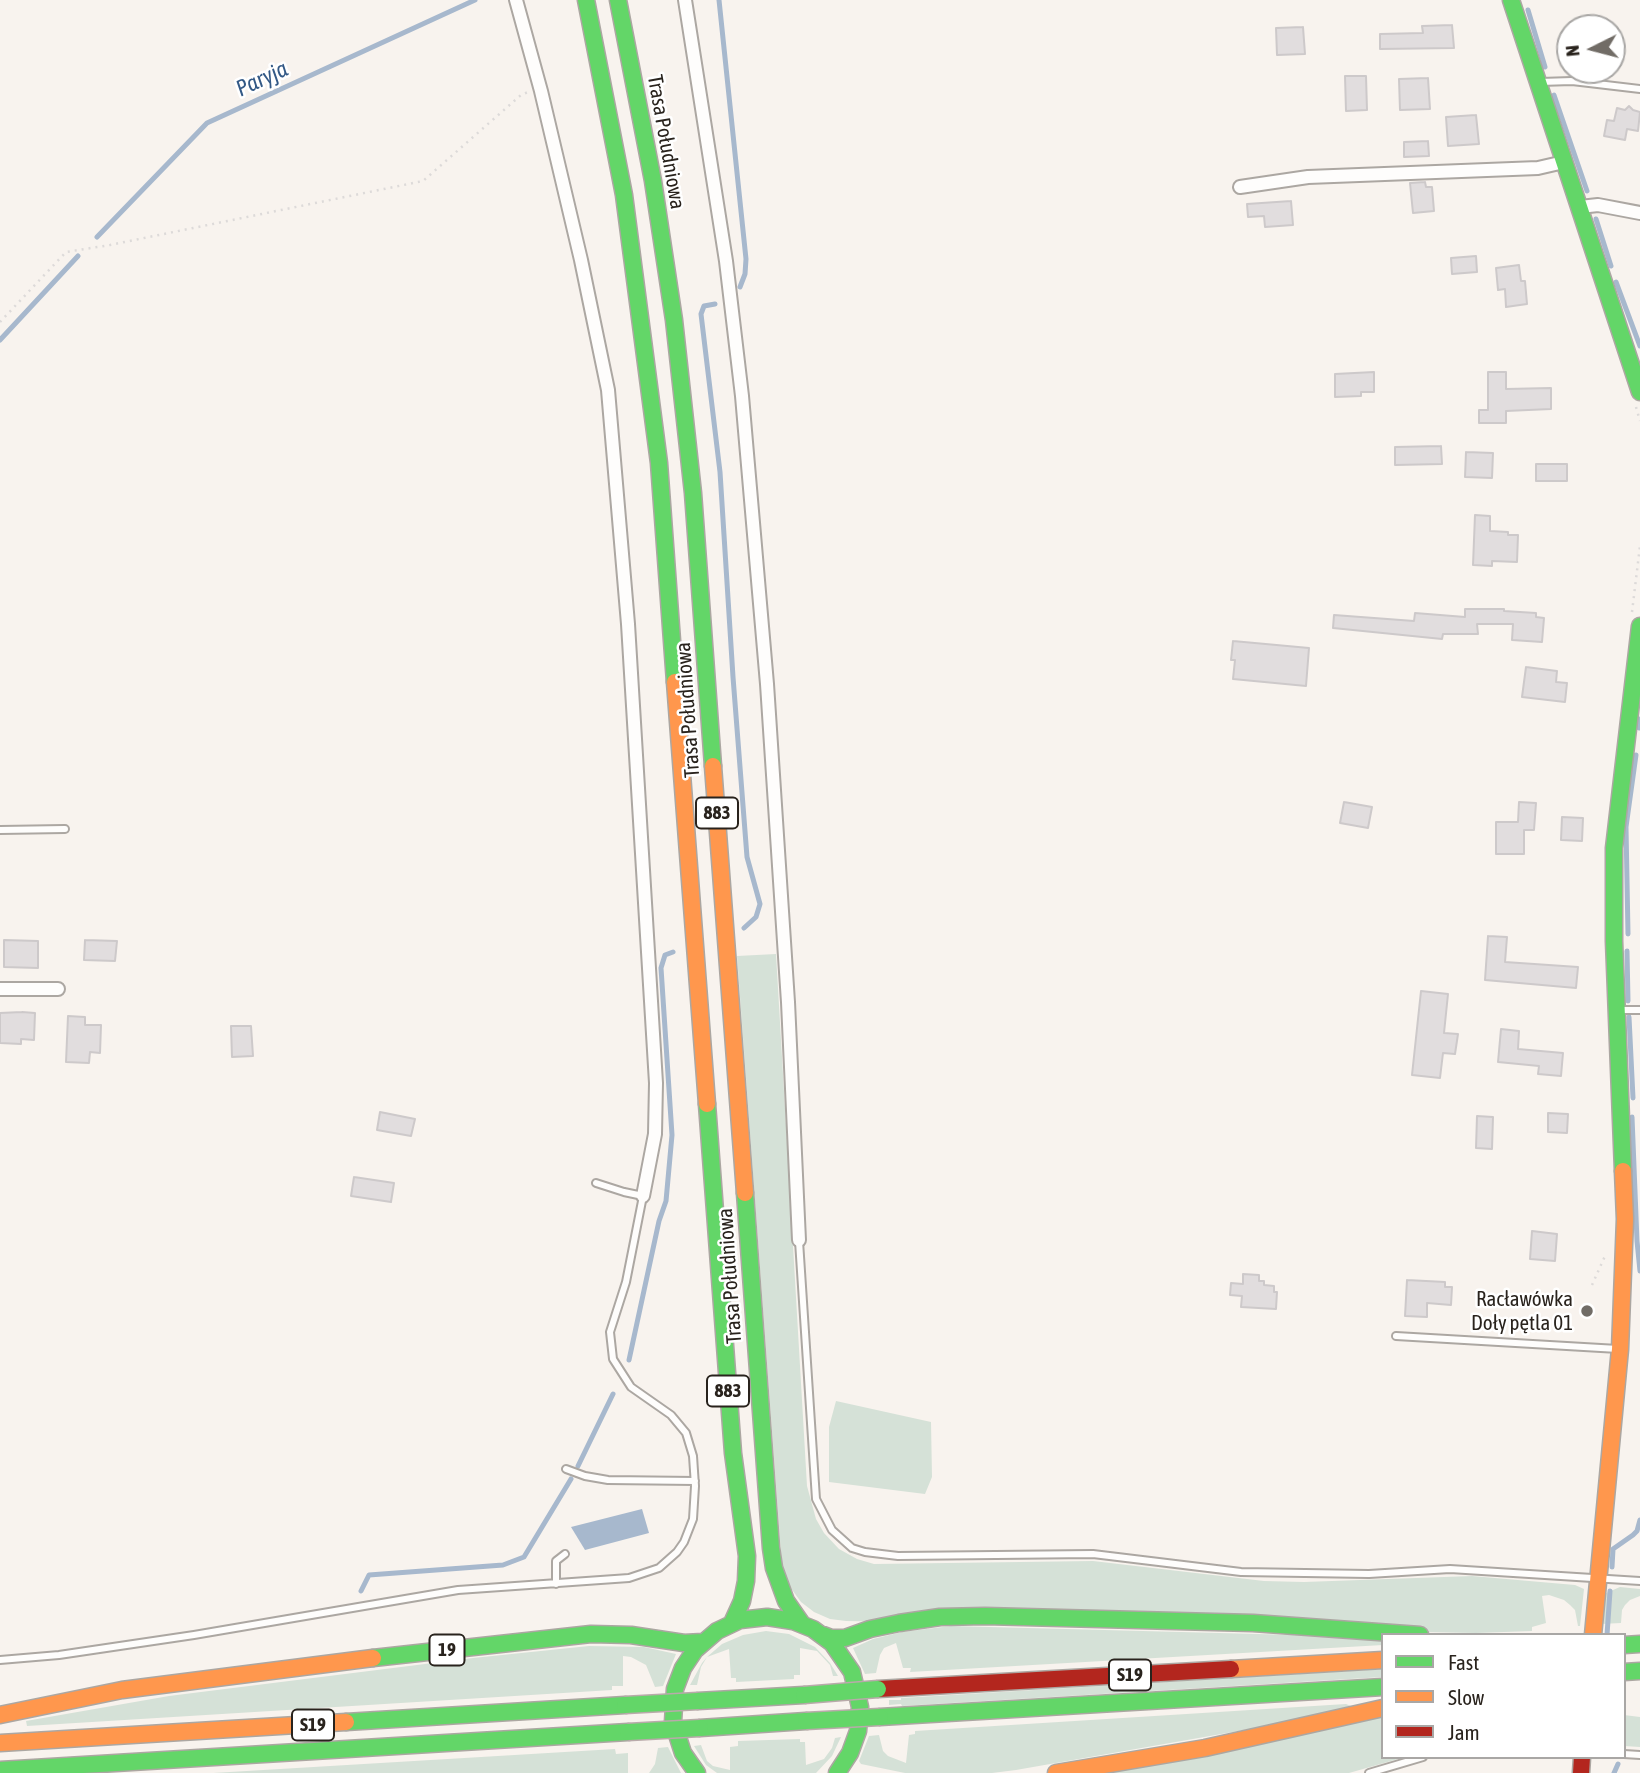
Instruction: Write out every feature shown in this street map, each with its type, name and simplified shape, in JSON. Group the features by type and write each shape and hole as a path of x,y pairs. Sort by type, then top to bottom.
{"main road":[{"name":"Trasa Południowa","path":"586,0 624,195 659,463 733,1453 747,1556 744,1591 732,1623"},
{"name":"Trasa Południowa","path":"618,0 653,181 674,320 693,493 771,1548 783,1595 802,1624"},
{"path":"1511,0 1640,392"},
{"path":"1593,1633 1620,1349 1625,1219 1613,888 1614,848 1633,741 1640,626"},
{"path":"823,1635 845,1638 899,1623 940,1616 1265,1623 1394,1633"},
{"name":"883","path":"696,1773 679,1744 673,1722 673,1700 683,1668 703,1642 732,1623 767,1617 785,1618 823,1635 847,1662 859,1695 860,1719 855,1742 837,1773"},
{"name":"19","path":"0,1715 122,1690 313,1665 591,1634 631,1634 684,1643 703,1642"},
{"name":"S19","path":"0,1743 1381,1660"},
{"name":"S19","path":"0,1770 1381,1687"},
{"path":"1056,1773 1205,1748 1381,1707"},
{"path":"837,1773 853,1773"}],"street":[{"path":"516,0 540,87 581,260 608,390 628,624 656,1083 655,1134 643,1196"},
{"path":"685,0 726,261 742,396 767,684 788,1002 799,1240"},
{"path":"1240,187 1308,177 1538,168 1564,162"},
{"path":"1580,207 1598,205 1640,213"},
{"path":"0,989 58,989"}],"lane":[{"path":"1538,82 1572,81 1640,89"},
{"path":"0,830 65,829"},
{"path":"1617,1010 1640,1010"},
{"path":"0,1660 59,1655 181,1637 458,1590 629,1578 659,1568 684,1542 693,1519 694,1456 686,1433 671,1415 631,1387 613,1359 610,1332 626,1282 643,1196 596,1182"},
{"path":"799,1240 816,1499 832,1530 852,1548 898,1556 1093,1554 1252,1572 1369,1574 1450,1569 1640,1580"},
{"path":"1396,1336 1620,1349"},
{"path":"566,1469 608,1480 695,1481"},
{"path":"556,1584 556,1561 565,1554"},
{"path":"1369,1773 1416,1759"}],"path":[{"path":"0,322 66,252 423,181 521,95 540,87"}],"shaded area":[{"path":"776,954 807,1486 816,1519 824,1533 839,1549 857,1559 874,1564 1093,1561 1264,1581 1472,1576 1575,1585 1584,1589 1580,1626 1575,1610 1570,1605 1549,1595 1542,1596 1546,1623 1532,1627 1532,1631 1476,1633 846,1621 830,1619 801,1602 790,1587 782,1567 737,956"},
{"path":"836,1401 931,1422 932,1477 925,1494 829,1482 829,1427"},
{"path":"1620,1587 1640,1589 1640,1596 1625,1605 1621,1623 1601,1624 1606,1593"},
{"path":"951,1626 1373,1637 1381,1641 1381,1645 910,1672 911,1668 903,1668 896,1643 884,1648 876,1673 865,1674 853,1648 873,1639 902,1632"},
{"path":"766,1631 789,1634 815,1647 830,1663 838,1676 833,1676 830,1665 817,1651 800,1648 800,1675 794,1675 794,1679 736,1682 736,1678 731,1678 729,1649 707,1657 722,1644 743,1635"},
{"path":"589,1646 644,1647 676,1654 663,1686 655,1687 646,1665 623,1656 623,1686 612,1686 612,1690 27,1726 26,1721 169,1696"},
{"path":"707,1657 701,1667 697,1685 690,1685 702,1663"},
{"path":"1381,1669 1381,1677 889,1705 889,1700"},
{"path":"1346,1704 1351,1706 1267,1726 992,1773 905,1773 861,1764 859,1761 869,1736 879,1735 883,1751 888,1756 906,1763 909,1735 915,1734 915,1731"},
{"path":"1381,1713 1381,1759 1398,1759 1349,1773 1110,1773"},
{"path":"1626,1715 1640,1717 1640,1747 1626,1746"},
{"path":"841,1737 832,1756 816,1773 717,1773 706,1765 694,1746 701,1745 707,1761 713,1766 730,1770 730,1747 738,1746 738,1741 800,1739 800,1742 805,1742 806,1765 824,1759 835,1738"},
{"path":"668,1747 681,1773 649,1773 655,1764 658,1748"},
{"path":"615,1749 616,1754 628,1753 628,1773 213,1773"}],"water":[{"path":"642,1509 649,1533 585,1550 571,1527"}],"building":[{"path":"1452,25 1454,48 1380,49 1380,34 1423,33 1422,26"},
{"path":"1303,27 1305,54 1277,55 1276,28"},
{"path":"1345,76 1366,76 1367,110 1346,111"},
{"path":"1428,78 1430,109 1400,110 1399,79"},
{"path":"1629,106 1640,112 1638,131 1627,129 1625,140 1604,136 1607,120 1614,121 1617,108 1625,110"},
{"path":"1476,115 1479,144 1448,146 1446,117"},
{"path":"1428,141 1429,156 1404,157 1404,142"},
{"path":"1425,182 1426,187 1432,187 1434,211 1413,213 1410,183"},
{"path":"1291,201 1293,225 1265,227 1264,216 1248,217 1247,204"},
{"path":"1476,256 1477,272 1452,274 1451,258"},
{"path":"1519,265 1521,281 1525,281 1527,304 1506,307 1505,289 1498,290 1496,268"},
{"path":"1374,372 1374,392 1361,392 1361,396 1335,397 1335,374"},
{"path":"1488,372 1506,372 1506,389 1551,388 1551,409 1506,411 1506,423 1479,423 1479,410 1488,410"},
{"path":"1441,446 1442,464 1395,465 1395,447"},
{"path":"1466,452 1493,453 1492,478 1465,477"},
{"path":"1536,464 1567,464 1567,481 1536,481"},
{"path":"1475,515 1490,516 1490,531 1518,535 1517,562 1492,561 1492,566 1473,565"},
{"path":"1465,609 1504,609 1536,613 1536,617 1544,618 1542,642 1512,640 1513,624 1477,624 1478,634 1443,634 1442,639 1333,628 1334,615 1414,621 1415,613 1465,617"},
{"path":"1233,641 1309,648 1306,686 1233,679"},
{"path":"1526,667 1557,671 1556,682 1567,683 1565,702 1522,697"},
{"path":"1344,802 1372,807 1368,828 1340,823"},
{"path":"1519,802 1536,803 1534,830 1524,830 1524,854 1496,854 1496,822 1518,822"},
{"path":"1562,817 1583,818 1582,841 1561,840"},
{"path":"1488,936 1507,937 1505,962 1578,967 1576,988 1485,980"},
{"path":"4,940 38,941 38,968 4,967"},
{"path":"85,940 117,941 115,961 84,960"},
{"path":"1421,991 1448,994 1444,1033 1458,1034 1455,1054 1443,1053 1440,1078 1412,1075"},
{"path":"0,1013 35,1013 34,1040 21,1039 21,1044 0,1043"},
{"path":"68,1016 85,1017 85,1025 101,1025 100,1053 90,1052 89,1063 66,1062"},
{"path":"231,1026 251,1026 253,1056 232,1057"},
{"path":"1501,1029 1519,1031 1518,1049 1563,1053 1561,1076 1538,1074 1539,1066 1498,1062"},
{"path":"380,1112 415,1119 411,1136 377,1130"},
{"path":"1548,1113 1568,1114 1567,1133 1548,1132"},
{"path":"1477,1116 1493,1117 1492,1149 1476,1148"},
{"path":"354,1177 394,1183 391,1202 351,1196"},
{"path":"1532,1231 1557,1234 1555,1261 1530,1259"},
{"path":"1243,1274 1259,1275 1259,1281 1264,1281 1264,1285 1274,1286 1274,1292 1277,1292 1276,1309 1241,1307 1242,1296 1230,1295 1231,1283 1243,1284"},
{"path":"1407,1280 1445,1282 1445,1287 1452,1287 1451,1305 1427,1303 1427,1317 1405,1316"}],"waterway":[{"name":"Paryja","path":"97,237 207,123 475,0"},
{"path":"719,0 746,259 745,274 740,287"},
{"path":"1528,10 1545,67"},
{"path":"1554,95 1587,191"},
{"path":"1596,219 1611,266"},
{"name":"Paryja","path":"0,340 78,256"},
{"path":"1616,282 1640,346"},
{"path":"715,304 704,306 701,314 720,472 747,857 760,904 756,917 744,928"},
{"path":"1639,728 1640,719"},
{"path":"1628,934 1626,827 1636,755"},
{"path":"1627,951 1628,1001"},
{"path":"629,1360 659,1221 666,1201 672,1135 661,968 665,955 673,952"},
{"path":"1629,1017 1633,1098"},
{"path":"1632,1117 1640,1271"},
{"path":"578,1466 613,1394"},
{"path":"361,1591 369,1575 503,1565 524,1557 571,1479"},
{"path":"1612,1567 1613,1549 1637,1531 1640,1520"},
{"path":"1607,1633 1610,1591"},
{"path":"1614,1773 1618,1764"}],"traffic: fast":[{"path":"586,0 624,195 659,463 675,682"},
{"path":"618,0 653,181 674,320 693,493 713,766"},
{"path":"1511,0 1640,392"},
{"path":"1623,1171 1614,941 1614,848 1640,626"},
{"path":"707,1104 733,1453 747,1556 742,1601 732,1623"},
{"path":"745,1193 771,1548 774,1568 786,1601 802,1624"},
{"path":"823,1635 845,1638 899,1623 940,1617 985,1616 1253,1623 1392,1633"},
{"path":"697,1773 683,1753 673,1722 675,1689 683,1668 695,1650 717,1631 740,1620 767,1617 793,1621 813,1629 832,1643 852,1672 860,1707 858,1731 850,1753 837,1773"},
{"path":"373,1658 591,1634 631,1635 684,1643 703,1642"},
{"path":"1626,1645 1640,1644"},
{"path":"1626,1672 1640,1671"},
{"path":"880,1717 1381,1687"},
{"path":"804,1695 878,1689"},
{"path":"698,1701 804,1695"},
{"path":"625,1705 698,1701"},
{"path":"346,1722 625,1705"},
{"path":"806,1721 880,1717"},
{"path":"700,1728 806,1721"},
{"path":"628,1732 700,1728"},
{"path":"0,1770 628,1732"}],"traffic: slow":[{"path":"675,682 707,1104"},
{"path":"713,766 745,1193"},
{"path":"1593,1633 1620,1349 1625,1219 1623,1171"},
{"path":"0,1715 122,1690 373,1658"},
{"path":"1231,1669 1381,1660"},
{"path":"1056,1773 1205,1748 1381,1708"},
{"path":"0,1743 346,1722"}],"traffic: jam":[{"path":"878,1689 1231,1669"},
{"path":"1581,1773 1582,1759"}],"place":[{"name":"Racławówka Doły pętla 01","path":"1587,1311"}]}
